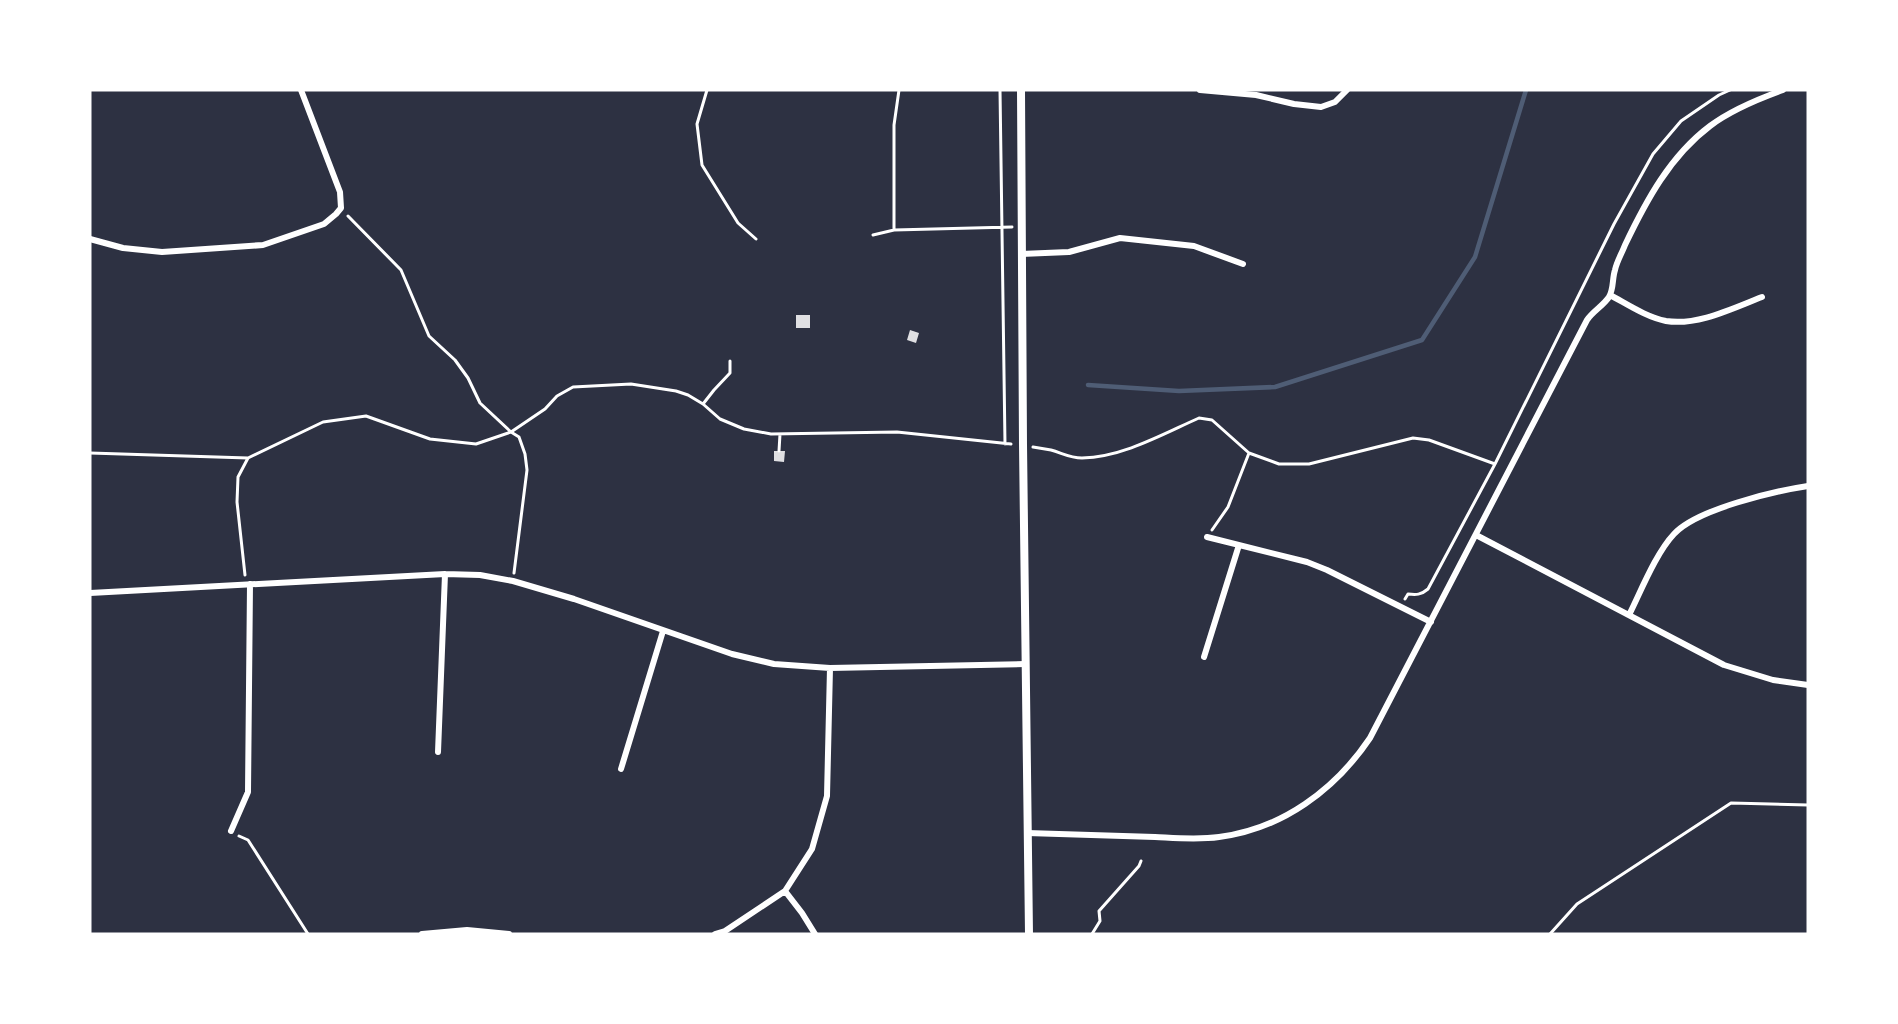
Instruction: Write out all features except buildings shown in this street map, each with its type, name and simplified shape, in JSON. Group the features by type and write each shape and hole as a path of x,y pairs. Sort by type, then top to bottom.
{"main road":[{"path":"1021,90 1029,934"}],"street":[{"path":"90,239 123,248 162,252 263,245 324,224 341,208 340,192 301,90"},
{"path":"1200,90 1256,95 1294,104 1321,107 1335,102 1347,90"},
{"path":"1027,833 1220,837 1264,825 1303,807 1334,782 1361,751 1379,722 1590,314 1604,304 1610,295 1615,270 1651,194 1674,162 1711,125 1749,104 1784,90"},
{"path":"1021,254 1069,252 1120,238 1194,246 1243,264"},
{"path":"1610,295 1648,315 1666,321 1686,321 1708,317 1762,297"},
{"path":"1629,615 1663,550 1673,535 1684,525 1699,517 1773,491 1808,486"},
{"path":"1476,535 1724,665 1773,680 1808,685"},
{"path":"1207,537 1307,562 1328,570 1431,622"},
{"path":"1204,657 1239,545"},
{"path":"438,752 445,574"},
{"path":"90,593 445,574 480,575 513,581 574,599 732,654 774,664 830,668 1025,664"},
{"path":"231,831 248,792 250,584"},
{"path":"621,769 663,631"},
{"path":"715,934 725,931 785,891 812,849 827,796 830,668"},
{"path":"785,891 815,934"},
{"path":"422,934 467,930 509,934"}],"lane":[{"path":"1550,934 1577,904 1731,803 1808,806"}],"path":[{"path":"707,90 697,124 702,165 738,223 756,239"},
{"path":"894,230 894,125 900,90"},
{"path":"90,453 248,458 323,422 366,416 430,439 476,444 511,432 545,409 557,396 573,387 631,384 688,395 720,419 744,429 780,434 897,432 1005,444 1000,90"},
{"path":"1401,606 1408,594 1416,596 1428,589 1495,464 1614,224 1653,154 1681,121 1730,90"},
{"path":"341,208 401,270 429,336 455,360 468,378 480,403 519,437 525,454 527,470 513,581"},
{"path":"873,235 894,230 1021,226"},
{"path":"703,404 730,373 730,361"},
{"path":"1023,444 1082,458 1127,449 1199,418 1206,418 1212,420 1249,453 1279,464 1309,464 1413,438 1429,440 1495,464"},
{"path":"779,451 780,434"},
{"path":"1207,537 1228,507 1249,453"},
{"path":"248,458 238,477 237,502 244,572 250,584"},
{"path":"231,831 248,840 308,934"},
{"path":"1092,934 1100,921 1099,910 1141,861"}],"waterway":[{"path":"1088,385 1179,391 1275,387 1422,340 1475,257 1526,90"}]}
